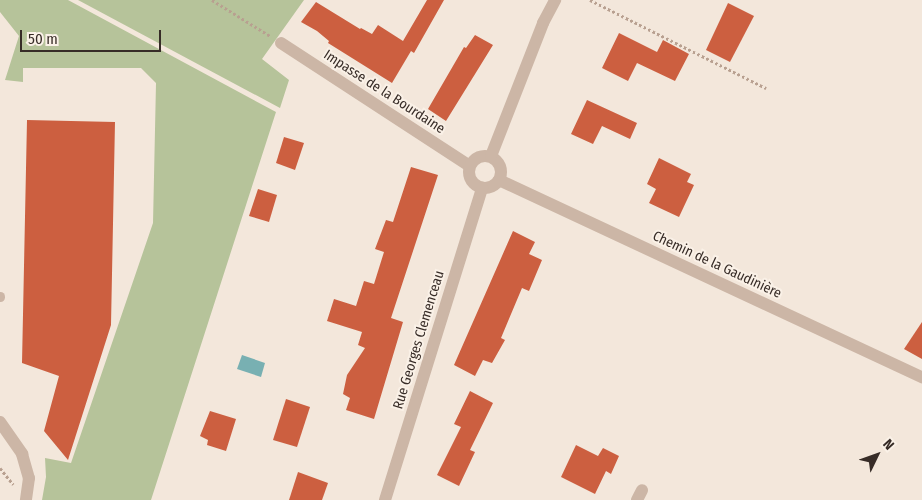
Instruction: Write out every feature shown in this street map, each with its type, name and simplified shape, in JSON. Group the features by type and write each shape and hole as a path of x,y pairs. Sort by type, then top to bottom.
{"street":[{"path":"491,156 543,23 555,0"},
{"name":"Impasse de la Bourdaine","path":"281,43 470,166"},
{"path":"491,156 501,169 500,180 491,187 482,188 472,182 469,171 470,166 477,158 491,156"},
{"name":"Chemin de la Gaudinière","path":"500,180 922,377"},
{"name":"Rue Georges Clemenceau","path":"385,500 482,188"},
{"path":"0,422 22,454 29,478 26,500"}],"path":[{"path":"212,0 281,43"},
{"path":"590,0 766,88"}],"green space":[{"path":"0,0 68,0 276,112 151,500 42,500 46,477 45,458 71,463 153,223 156,83 141,68 23,68 23,82 5,80 19,36 0,12"},
{"path":"78,0 304,0 262,59 289,80 280,108"}],"water":[{"path":"242,355 265,363 261,377 237,369"}],"building":[{"path":"427,0 444,0 414,53 411,51 392,83 328,43 329,41 317,31 301,22 316,2 360,29 372,34 378,25 403,41"},
{"path":"728,3 754,16 730,62 706,50"},
{"path":"619,33 657,52 663,40 689,54 675,81 637,63 628,81 602,68"},
{"path":"475,35 493,45 446,121 428,109 464,47 466,48"},
{"path":"587,100 637,123 630,139 602,126 593,144 571,134"},
{"path":"27,120 115,122 111,325 68,460 44,431 59,376 22,363"},
{"path":"284,137 304,143 295,170 276,163"},
{"path":"659,158 691,174 687,182 694,185 679,217 649,203 656,189 647,184"},
{"path":"411,167 438,175 391,318 403,322 374,419 346,410 350,398 343,394 347,375 365,348 358,345 362,332 327,321 334,299 356,306 364,281 374,284 384,252 375,249 386,220 393,222"},
{"path":"258,189 277,195 269,222 249,216"},
{"path":"513,231 535,242 529,254 542,260 529,291 522,288 501,338 505,340 492,363 483,360 475,376 454,365"},
{"path":"922,322 922,359 904,349"},
{"path":"470,391 493,403 470,450 475,452 459,486 437,475 461,427 454,424"},
{"path":"286,399 310,407 297,447 273,440"},
{"path":"210,411 236,419 226,451 207,445 208,440 200,436"},
{"path":"576,445 598,456 603,448 619,456 611,474 606,471 595,494 561,477"},
{"path":"298,472 328,483 322,500 289,500"}]}
